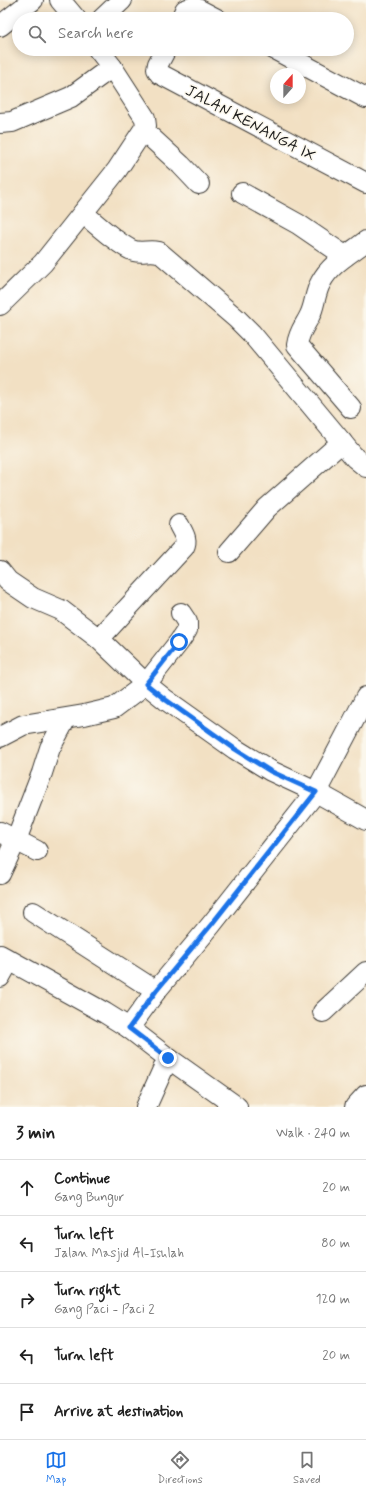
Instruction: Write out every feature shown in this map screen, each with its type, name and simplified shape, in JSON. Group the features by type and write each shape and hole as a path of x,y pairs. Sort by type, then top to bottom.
{"street":[{"path":"18,12 33,0"},
{"path":"60,0 70,12"},
{"path":"109,12 122,0"},
{"path":"184,12 185,10 194,7 204,12"},
{"path":"0,26 12,17"},
{"path":"0,305 43,263 117,170 144,131 146,126 144,118 103,56"},
{"name":"JALAN KENANGA IX","path":"162,56 157,69 160,74 366,183"},
{"path":"287,56 366,98"},
{"path":"0,123 12,122 71,96 112,67"},
{"path":"144,131 199,184"},
{"path":"242,193 298,224 345,256"},
{"path":"83,213 125,246 140,252 151,250 159,252 237,319 251,333 355,458 366,468"},
{"path":"351,408 297,345 298,335 313,305 321,281 345,256 366,241"},
{"path":"229,552 267,508 342,442"},
{"path":"100,639 184,547 186,538 179,525"},
{"path":"0,571 14,586 33,598 61,610 100,639 146,684 235,749 270,771 316,792 366,820"},
{"path":"0,737 23,725 84,715 114,708 146,684 187,630 187,622 181,613"},
{"path":"129,1028 156,991 211,925 316,792 366,697"},
{"path":"0,874 8,836 42,774 50,748 64,722"},
{"path":"8,836 37,851"},
{"path":"32,912 156,991"},
{"path":"3,964 105,1013 129,1028 168,1058 238,1107"},
{"path":"323,1012 366,972"},
{"path":"146,1107 168,1058"},
{"path":"355,1107 366,1095"}],"route":[{"path":"168,1058 129,1028 156,991 211,925 316,792 270,771 235,749 146,684 179,642"}]}
